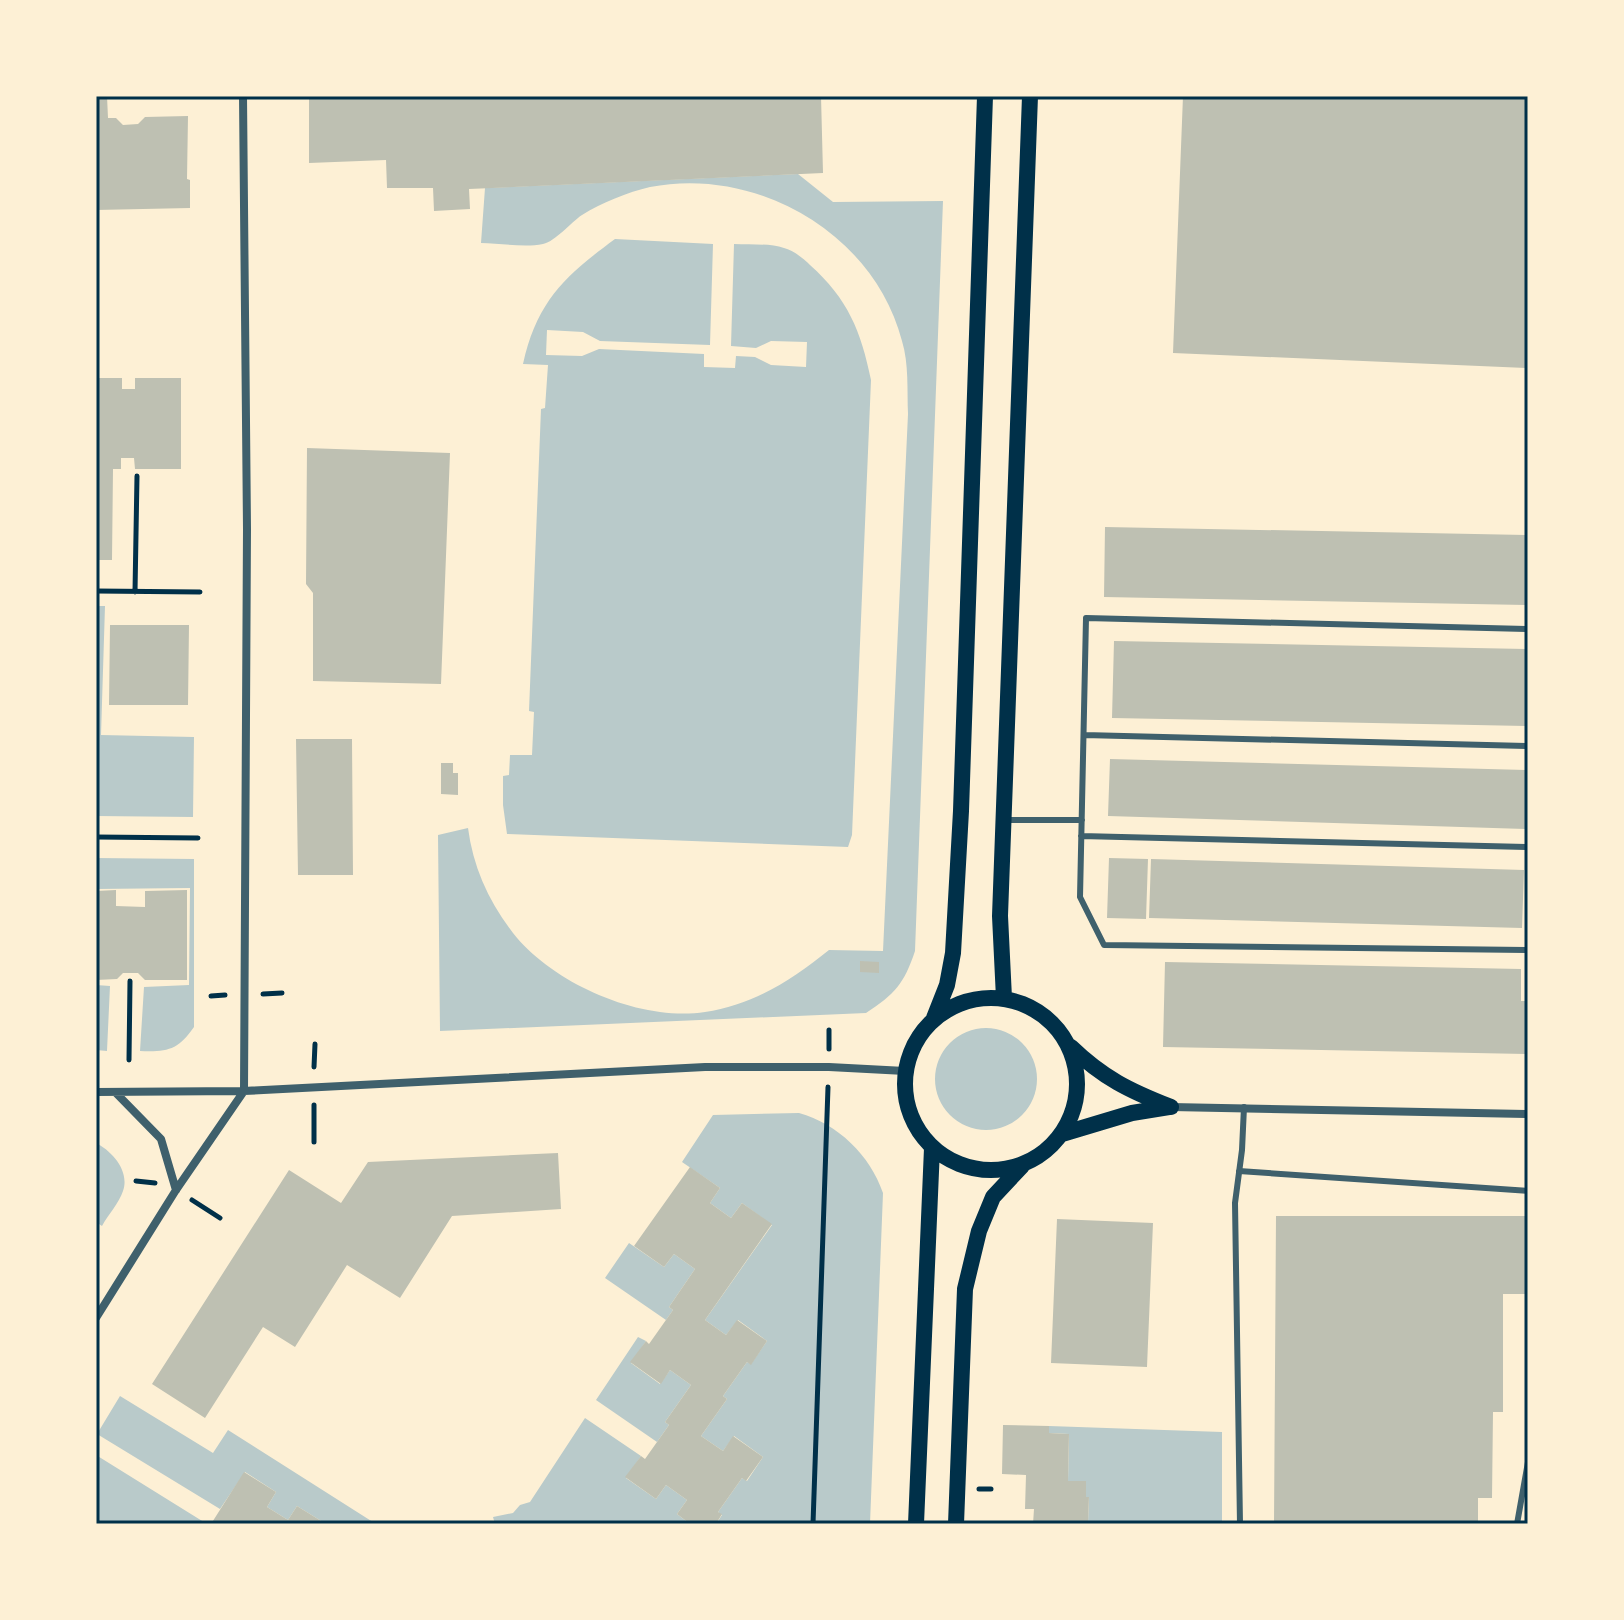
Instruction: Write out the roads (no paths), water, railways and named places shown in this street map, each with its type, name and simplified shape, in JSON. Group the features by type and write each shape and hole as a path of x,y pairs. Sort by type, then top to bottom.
{"main road":[{"path":"934,1018 947,985 953,953 958,867 985,96"},
{"path":"1004,998 1000,916 1030,96"},
{"path":"1023,1165 1000,1170 975,1170 952,1162 932,1148 915,1126 906,1099 905,1071 911,1051 934,1018 955,1005 979,998 1004,998 1025,1004 1045,1015 1092,1067 1111,1081 1171,1107"},
{"path":"956,1524 965,1289 979,1231 993,1197 1023,1165 1045,1152 1062,1134 1075,1105 1077,1073 1067,1042"},
{"path":"1062,1134 1132,1113 1171,1107"},
{"path":"916,1524 932,1148"}],"street":[{"path":"96,1318 176,1190 244,1091 247,514 243,96"},
{"path":"96,1092 244,1091 705,1067 829,1067 905,1071"},
{"path":"115,1092 161,1139 176,1190"},
{"path":"1171,1107 1528,1114"}],"lane":[{"path":"1528,629 1086,618 1080,897 1104,945 1528,950"},
{"path":"1084,735 1528,746"},
{"path":"1005,820 1082,820"},
{"path":"1081,836 1528,847"},
{"path":"1240,1524 1235,1203 1244,1107"},
{"path":"1239,1171 1528,1191"},
{"path":"1517,1524 1528,1462"}]}
